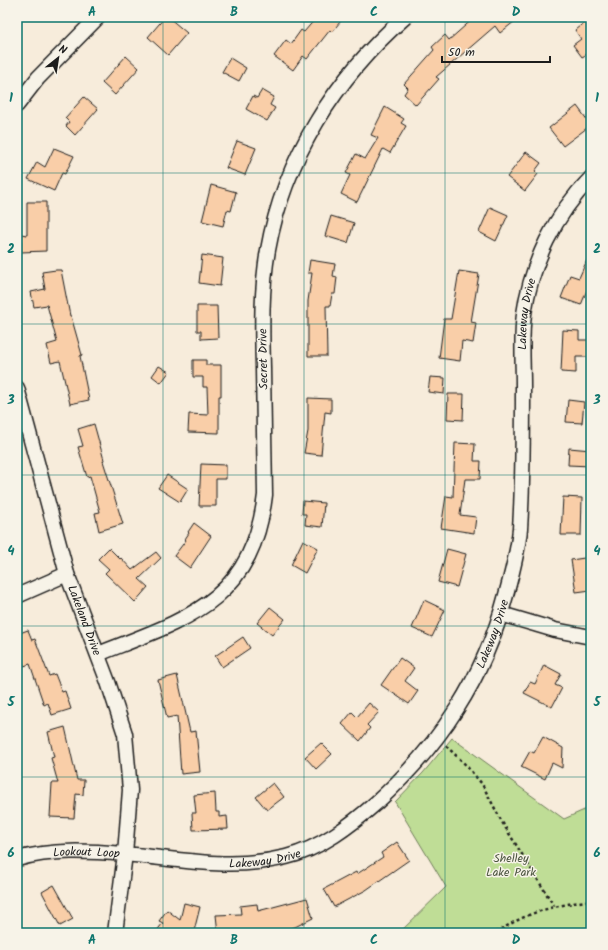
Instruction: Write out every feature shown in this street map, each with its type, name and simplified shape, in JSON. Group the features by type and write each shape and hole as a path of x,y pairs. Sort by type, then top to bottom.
{"street":[{"path":"17,105 38,78 98,17"},
{"name":"Secret Drive","path":"98,654 168,626 197,612 210,603 225,588 248,556 260,522 265,495 262,312 268,251 279,202 291,172 321,114 360,60 405,17"},
{"name":"Lakeway Drive","path":"125,854 198,864 227,865 288,857 309,849 359,818 410,771 437,737 463,700 475,678 501,614 514,565 519,533 523,461 524,314 533,274 547,240 561,214 581,188 591,178"},
{"name":"Lakeland Drive","path":"17,388 67,574 98,654 125,734 129,764 130,790 125,854"},
{"path":"17,596 67,574"},
{"path":"501,614 555,630 591,636"},
{"name":"Lookout Loop","path":"17,859 44,852 68,850 125,854 115,933"}],"path":[{"path":"437,737 463,762 482,784 502,822 554,906"},
{"path":"496,933 522,918 554,906 591,900"}],"green space":[{"name":"Shelley Lake Park","path":"452,738 564,819 591,807 591,933 399,933 446,887 395,802 423,773"}],"building":[{"path":"165,17 168,17 187,33 168,55 148,37"},
{"path":"314,17 344,17 332,32 330,30 307,59 303,56 293,70 274,56 286,40 291,44 301,30 304,32 316,18"},
{"path":"475,17 520,17 500,33 495,26 436,77 439,79 416,105 404,94 408,88 404,84 434,50 432,47 445,35 449,40"},
{"path":"591,17 591,52 582,57 573,45 581,39 575,30"},
{"path":"126,56 139,68 115,95 102,83"},
{"path":"230,58 246,68 239,81 222,72"},
{"path":"262,90 274,97 270,105 275,108 267,121 246,109 253,96 257,98"},
{"path":"84,97 98,109 75,135 66,126 69,122 65,118"},
{"path":"577,106 591,125 563,146 549,128"},
{"path":"385,107 404,119 401,123 406,126 390,153 383,149 357,202 341,194 350,175 346,173 356,154 365,159 378,138 371,135"},
{"path":"237,141 256,148 245,175 226,168"},
{"path":"54,148 74,156 65,174 62,173 54,191 28,179 37,162 45,167"},
{"path":"526,152 541,163 535,171 538,174 525,191 507,177"},
{"path":"211,185 236,192 231,211 227,210 223,226 202,221"},
{"path":"27,202 46,202 46,251 21,252 21,234 27,235"},
{"path":"490,207 508,215 496,241 479,232"},
{"path":"331,216 354,223 348,243 325,236"},
{"path":"591,251 591,291 587,290 581,305 561,298 570,275 579,278"},
{"path":"202,255 223,258 220,286 199,283"},
{"path":"310,260 335,264 333,276 337,277 335,294 332,294 330,306 326,306 327,356 308,356 308,301 312,273 308,273"},
{"path":"61,270 70,316 82,355 80,356 89,400 70,404 60,361 51,363 47,345 57,342 47,305 34,307 31,292 45,289 42,272"},
{"path":"459,271 479,274 471,322 476,323 473,343 462,341 460,361 439,358 444,319 451,319"},
{"path":"197,306 217,306 218,338 201,339 201,331 197,331"},
{"path":"563,330 579,331 579,340 591,340 591,357 576,357 576,373 561,372"},
{"path":"193,360 206,360 206,365 221,365 219,433 188,432 189,414 208,415 207,387 203,387 203,377 193,377"},
{"path":"159,366 169,372 161,383 152,376"},
{"path":"430,377 445,378 444,394 428,392"},
{"path":"448,394 464,394 463,420 447,419"},
{"path":"308,398 331,399 331,413 325,412 321,455 304,453 308,431"},
{"path":"568,400 584,402 582,423 566,422"},
{"path":"94,424 104,460 103,461 123,524 99,531 95,513 100,512 90,476 87,477 78,447 83,446 78,429"},
{"path":"455,443 475,444 474,461 481,461 480,479 465,479 460,515 476,517 474,533 441,528 446,496 453,497"},
{"path":"569,448 591,450 591,466 568,465"},
{"path":"201,464 226,465 226,479 216,479 216,506 199,506"},
{"path":"167,475 188,489 180,502 158,488"},
{"path":"563,497 582,498 581,535 561,535"},
{"path":"303,501 324,503 322,527 305,525 306,514 302,514"},
{"path":"194,523 211,536 190,568 174,556 186,540 185,539 189,533 188,532"},
{"path":"303,540 318,548 305,573 291,565"},
{"path":"109,548 132,570 156,552 161,558 139,579 148,587 135,602 105,573 109,569 98,559"},
{"path":"447,549 466,554 457,587 438,582"},
{"path":"591,557 591,590 576,592 571,560"},
{"path":"424,600 445,610 432,637 412,628"},
{"path":"270,607 285,619 272,635 257,623"},
{"path":"28,630 32,640 35,639 49,676 55,674 62,692 65,691 71,709 52,715 48,703 44,705 30,664 24,666 17,647 17,634"},
{"path":"243,637 250,648 222,667 215,656"},
{"path":"400,658 414,668 405,681 418,691 409,704 381,685"},
{"path":"544,665 561,674 555,685 562,688 552,707 524,693 530,682 535,684"},
{"path":"177,675 190,732 196,731 200,772 181,774 177,716 167,718 158,680"},
{"path":"369,703 379,712 367,725 370,728 360,741 342,724 352,712 357,717"},
{"path":"65,727 77,780 84,780 83,795 76,794 74,818 50,817 52,783 58,783 51,758 54,757 48,732"},
{"path":"543,737 563,748 562,768 552,763 545,779 521,767 530,751 534,753"},
{"path":"321,743 332,754 316,769 305,757"},
{"path":"273,783 284,797 267,810 256,797"},
{"path":"215,793 216,812 219,812 219,817 227,816 228,829 193,830 192,813 196,813 194,795"},
{"path":"397,842 409,860 366,890 334,907 324,889 356,872 357,874 383,857 381,853"},
{"path":"54,885 73,919 60,926 42,892"},
{"path":"307,898 313,918 295,927 272,933 218,933 216,915 241,914 240,906 257,904 258,911"},
{"path":"184,903 200,907 194,931 197,933 155,933 163,923 159,921 167,910 180,920"}]}
